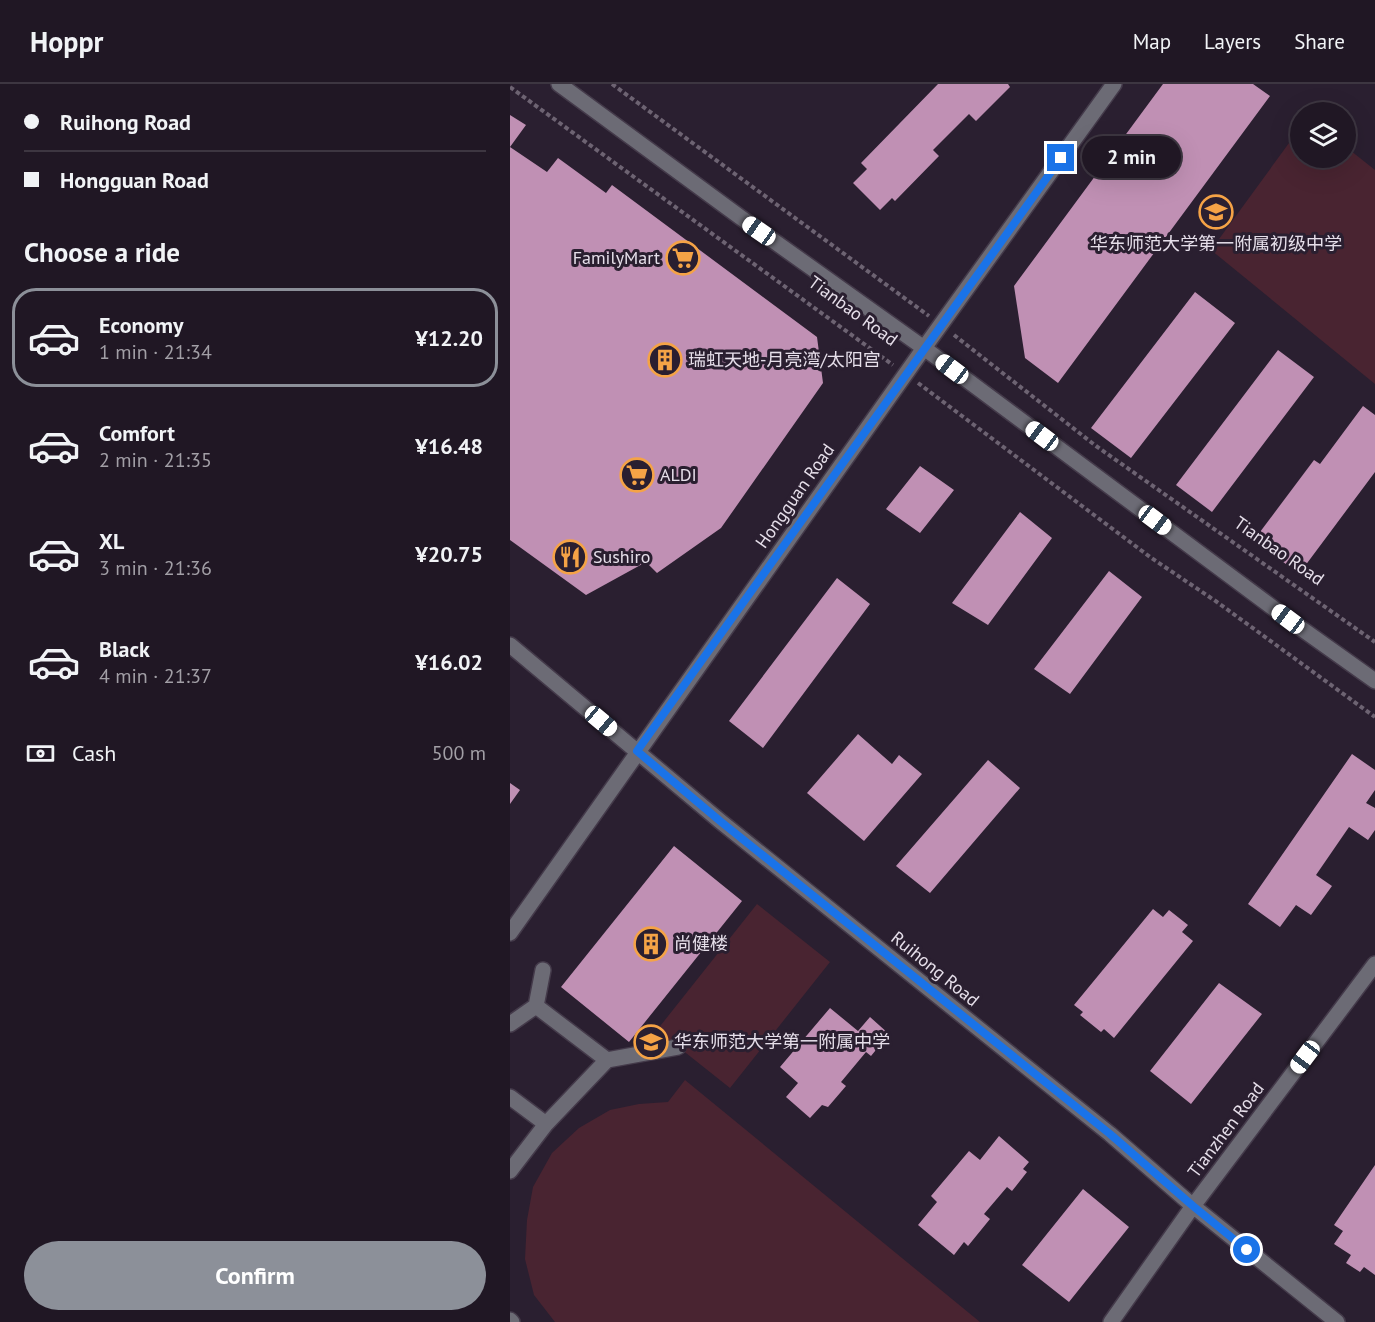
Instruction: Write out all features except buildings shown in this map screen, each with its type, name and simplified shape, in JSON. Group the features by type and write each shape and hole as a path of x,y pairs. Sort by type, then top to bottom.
{"street":[{"name":"Tianbao Road","path":"559,84 740,218 924,348 1375,681"},
{"name":"Hongguan Road","path":"510,933 637,751 1114,84"},
{"name":"Ruihong Road","path":"510,645 720,821 1110,1134 1193,1206 1337,1322"},
{"name":"Tianzhen Road","path":"1111,1322 1193,1206 1375,964"},
{"path":"510,1024 536,1006 543,970"},
{"path":"536,1006 607,1059"},
{"path":"510,1171 546,1124 607,1059 678,1047"},
{"path":"510,1097 546,1124"}],"path":[{"name":"Tianbao Road","path":"612,84 941,324 1096,446 1375,642"},
{"name":"Tianbao Road","path":"510,87 906,374 1150,556 1375,717"}],"shaded area":[{"path":"1290,142 1290,168 1356,168 1356,155 1375,170 1375,384 1211,250"},
{"path":"757,904 830,962 730,1088 657,1030"},
{"path":"685,1080 980,1322 555,1322 534,1295 525,1259 527,1220 533,1187 552,1153 579,1128 610,1110 639,1104 668,1102"}],"place":[{"name":"华东师范大学第一附属初级中学","path":"1216,212"},
{"name":"FamilyMart","path":"683,258"},
{"name":"瑞虹天地-月亮湾/太阳宫","path":"665,360"},
{"name":"ALDI","path":"637,475"},
{"name":"Sushiro","path":"570,557"},
{"name":"尚健楼","path":"651,944"},
{"name":"华东师范大学第一附属中学","path":"651,1042"}],"route":[{"path":"1061,158 637,751 720,821 1110,1134 1247,1250"}]}
